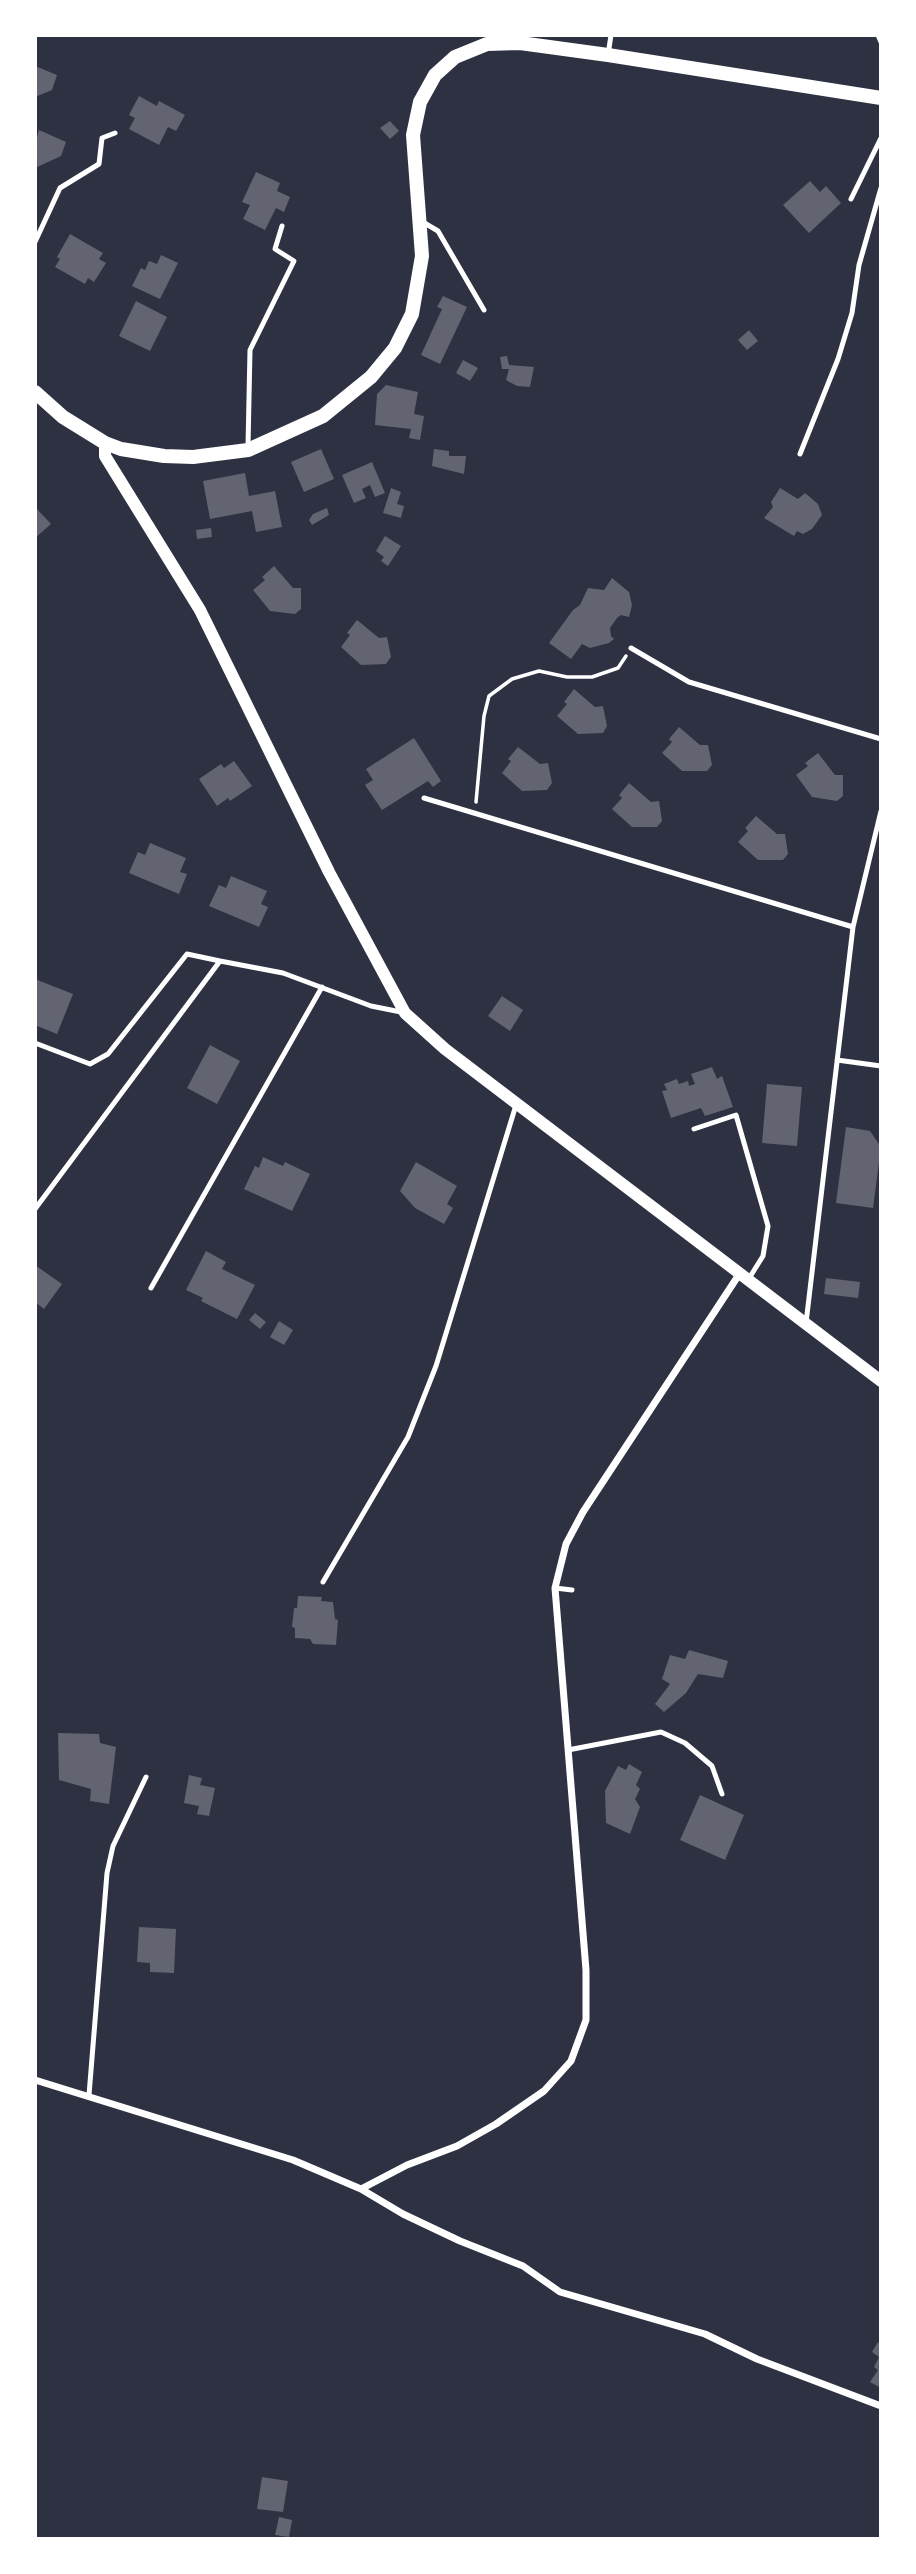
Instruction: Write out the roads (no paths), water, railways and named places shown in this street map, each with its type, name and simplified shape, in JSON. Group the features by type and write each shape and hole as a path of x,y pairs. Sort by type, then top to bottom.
{"main road":[{"path":"35,392 63,417 105,443 130,451 164,456 193,457 248,450 323,416 371,377 395,348 412,314 422,256 413,135 420,102 435,75 455,57 487,44 520,43 608,55 881,98"}],"street":[{"path":"105,443 105,456 200,610 329,872 405,1013 445,1049 881,1381"},
{"path":"361,2189 407,2165 457,2146 496,2124 544,2091 572,2061 586,2020 586,1970 555,1588 566,1544 583,1512 744,1276"},
{"path":"35,2080 293,2160 361,2189 414,2219 523,2266 560,2292 705,2334 757,2359 881,2406"}],"lane":[{"path":"608,55 611,35"},
{"path":"878,35 881,42"},
{"path":"35,242 60,188 99,164 102,138 115,134"},
{"path":"852,199 881,138"},
{"path":"800,454 838,359 848,324 859,265 881,188"},
{"path":"419,219 438,231 484,310"},
{"path":"248,450 250,351 294,261 275,249 282,226"},
{"path":"631,648 688,682 881,738"},
{"path":"424,798 853,927"},
{"path":"806,1323 853,927 881,811"},
{"path":"35,1043 90,1064 108,1054 187,954 283,973 371,1006 405,1013"},
{"path":"35,1209 220,961"},
{"path":"150,1288 322,988"},
{"path":"837,1059 881,1066"},
{"path":"323,1583 408,1437 436,1366 517,1102"},
{"path":"694,1129 736,1115 768,1226 763,1256 744,1276"},
{"path":"555,1588 572,1590"},
{"path":"568,1750 661,1732 685,1743 712,1766 722,1794"},
{"path":"89,2095 107,1873 113,1846 146,1777"}]}
